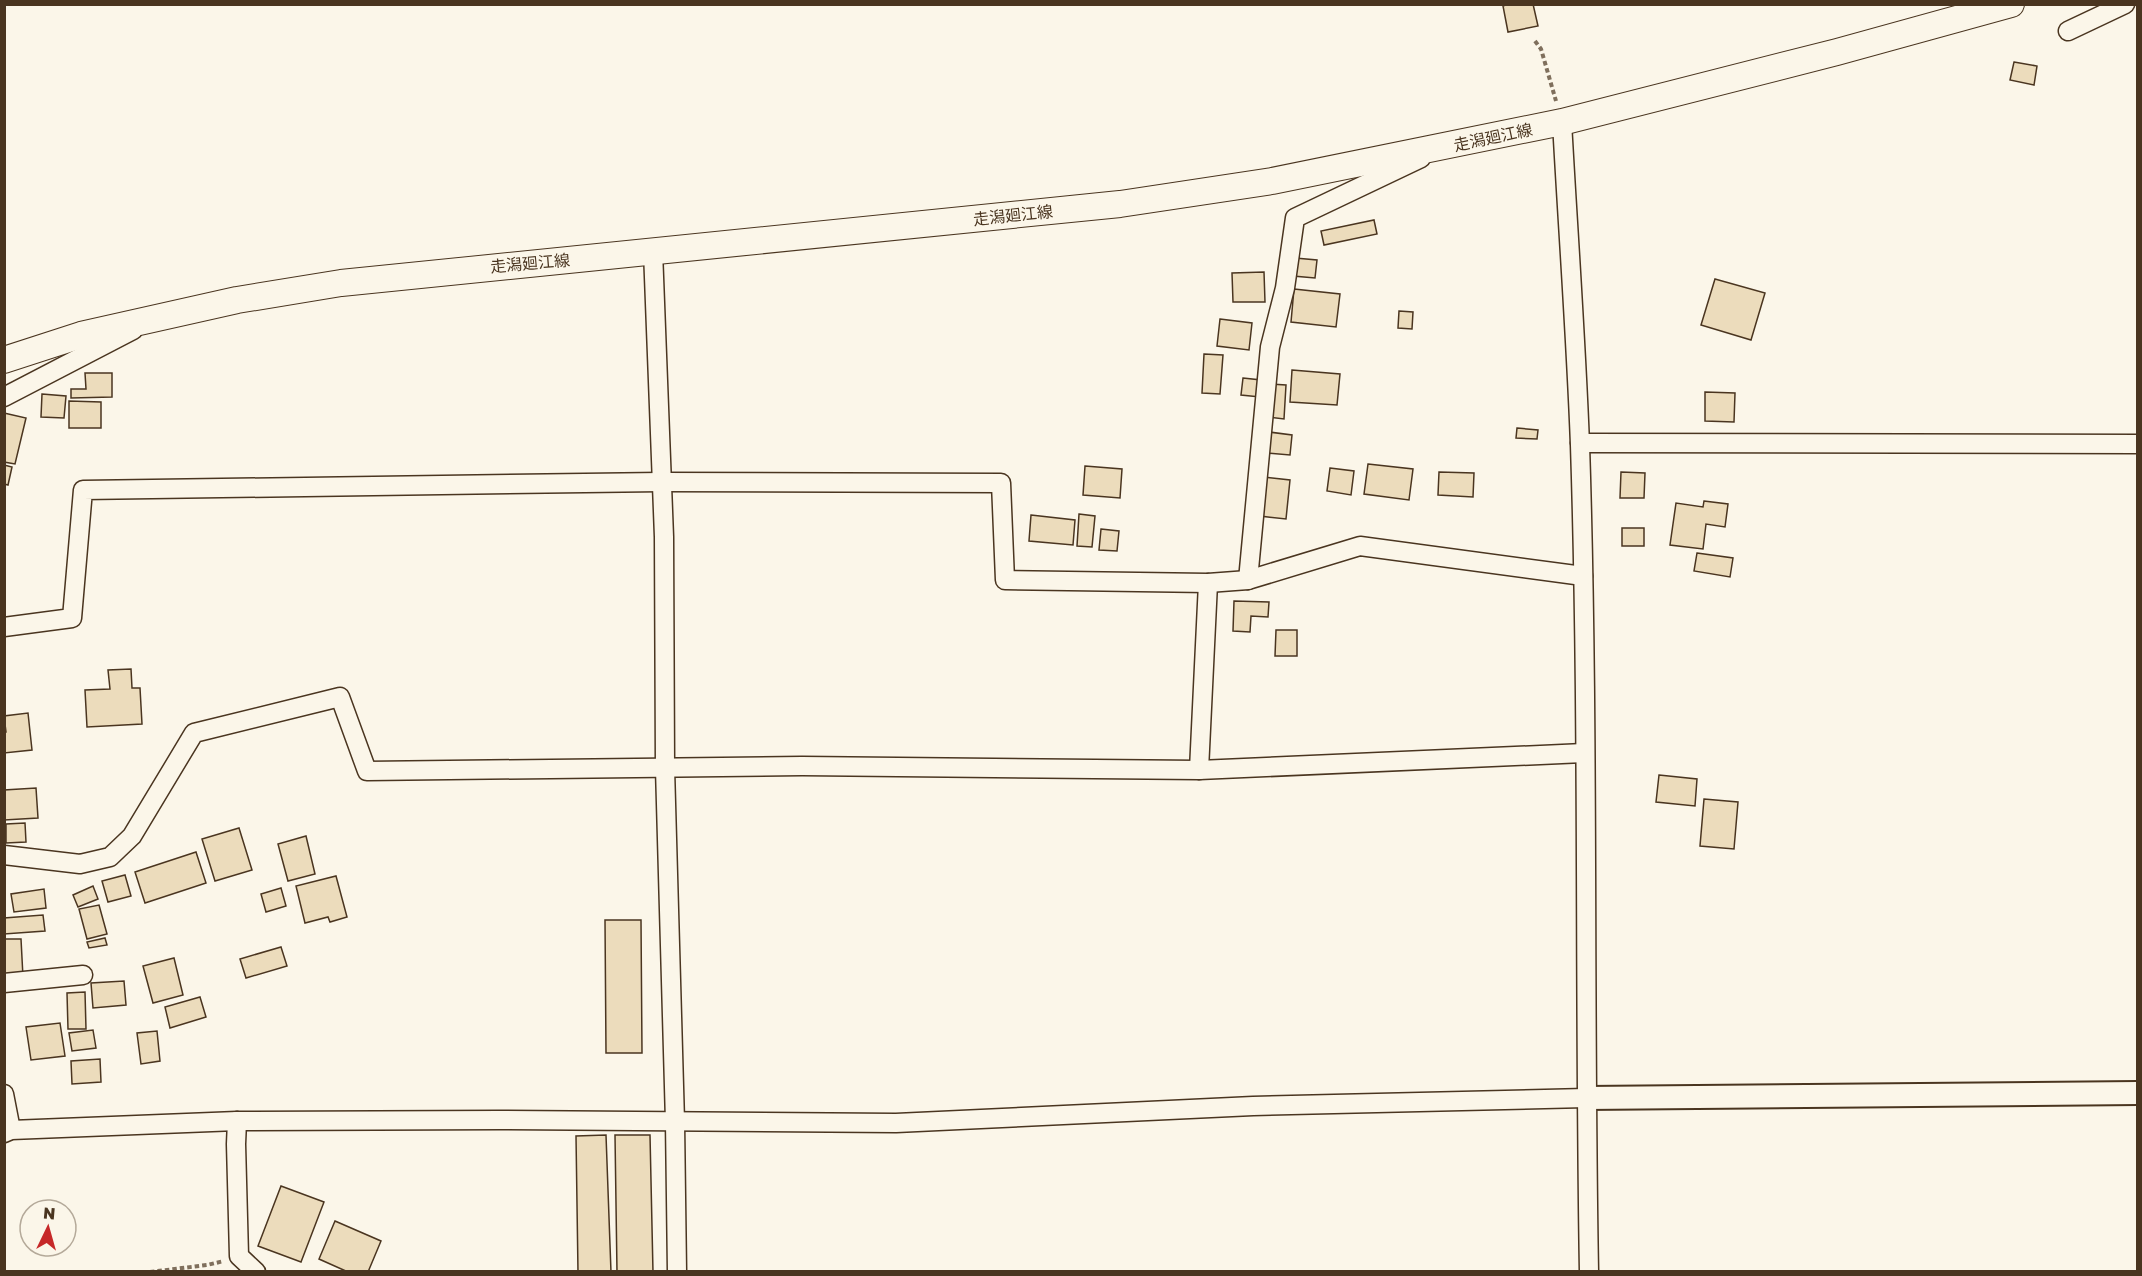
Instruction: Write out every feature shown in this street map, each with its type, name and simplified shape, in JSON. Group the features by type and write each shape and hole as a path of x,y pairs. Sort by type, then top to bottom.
{"main road":[{"name":"走潟廻江線","path":"4,360 81,336 155,318 237,300 341,283 1120,204 1272,181 1562,122 1837,52 2011,4"}],"street":[{"path":"2068,31 2125,4"},
{"path":"1562,122 1580,443 1589,1272"},
{"path":"1248,580 1270,347 1286,288 1295,218 1441,148"},
{"path":"653,251 664,537 665,768 677,1272"},
{"path":"4,397 155,318"},
{"path":"1580,443 2138,444"},
{"path":"4,627 72,618 83,490 661,482 1001,483 1005,580 1208,583 1248,580 1360,546 1583,576"},
{"path":"1199,770 1208,583"},
{"path":"4,855 80,864 110,857 132,836 194,733 340,698 367,771 801,766 1199,770 1584,753"},
{"path":"4,983 82,975"},
{"path":"4,1094 8,1131 237,1121 896,1123 1253,1106 1586,1098 2138,1094"},
{"path":"237,1121 239,1256 256,1272"}],"path":[{"path":"1535,41 1542,49 1562,122"},
{"path":"150,1272 207,1265 239,1256"}],"building":[{"path":"1533,4 1538,26 1508,32 1503,6"},
{"path":"2014,62 2037,66 2034,85 2010,80"},
{"path":"1374,220 1377,234 1324,245 1321,231"},
{"path":"1295,258 1317,260 1315,278 1293,276"},
{"path":"1264,272 1265,302 1233,302 1232,273"},
{"path":"1715,279 1765,293 1751,340 1701,325"},
{"path":"1294,289 1340,294 1336,327 1291,322"},
{"path":"1399,311 1413,312 1412,329 1398,328"},
{"path":"1220,319 1252,323 1249,350 1217,346"},
{"path":"1204,354 1223,355 1220,394 1202,393"},
{"path":"1292,370 1340,374 1337,405 1290,402"},
{"path":"85,373 112,373 112,397 71,398 71,389 86,389"},
{"path":"1243,378 1261,380 1260,397 1241,395"},
{"path":"1270,384 1286,385 1284,419 1267,417"},
{"path":"1705,392 1735,393 1734,422 1705,421"},
{"path":"42,394 66,396 64,418 41,417"},
{"path":"69,401 101,402 101,428 69,428"},
{"path":"4,413 26,418 15,464 4,462"},
{"path":"1517,428 1538,430 1537,439 1516,438"},
{"path":"1269,432 1292,435 1290,455 1267,453"},
{"path":"1368,464 1413,469 1409,500 1364,494"},
{"path":"4,465 12,467 8,485 4,484"},
{"path":"1085,466 1122,469 1120,498 1083,495"},
{"path":"1330,468 1354,471 1351,495 1327,491"},
{"path":"1439,472 1474,473 1473,497 1438,495"},
{"path":"1621,472 1645,473 1644,498 1620,498"},
{"path":"1264,477 1290,480 1286,519 1260,516"},
{"path":"1704,501 1728,504 1725,527 1706,524 1703,549 1670,545 1676,503 1703,507"},
{"path":"1079,514 1095,516 1092,547 1077,546"},
{"path":"1031,515 1075,520 1073,545 1029,541"},
{"path":"1622,528 1644,528 1644,546 1622,546"},
{"path":"1101,529 1119,531 1117,551 1099,550"},
{"path":"1697,553 1733,558 1730,577 1694,571"},
{"path":"1234,601 1269,602 1268,617 1251,616 1250,632 1233,631"},
{"path":"1276,630 1297,630 1297,656 1275,656"},
{"path":"131,669 132,688 140,688 142,724 87,727 85,690 110,689 108,670"},
{"path":"28,713 32,750 4,753 4,733 6,732 4,716"},
{"path":"1659,775 1697,779 1695,806 1656,802"},
{"path":"36,788 38,818 4,820 4,790"},
{"path":"1704,799 1738,802 1734,849 1700,846"},
{"path":"25,823 26,842 6,843 6,824"},
{"path":"239,828 252,870 215,881 202,839"},
{"path":"306,836 315,874 288,881 278,844"},
{"path":"196,852 206,883 145,903 135,872"},
{"path":"125,875 131,896 108,902 102,881"},
{"path":"336,876 347,917 330,922 328,917 305,923 296,886"},
{"path":"93,886 98,899 78,907 73,895"},
{"path":"281,888 286,906 266,912 261,894"},
{"path":"44,889 46,908 14,912 11,894"},
{"path":"99,905 107,934 87,939 79,909"},
{"path":"43,915 45,931 4,934 4,918"},
{"path":"605,920 641,920 642,1053 606,1053"},
{"path":"105,938 107,945 89,948 87,942"},
{"path":"4,939 21,939 23,977 4,978"},
{"path":"281,947 287,966 246,978 240,959"},
{"path":"174,958 183,995 153,1003 143,966"},
{"path":"124,981 126,1005 93,1008 91,983"},
{"path":"85,992 86,1029 68,1029 67,993"},
{"path":"200,997 206,1017 170,1028 165,1007"},
{"path":"60,1023 65,1056 31,1060 26,1027"},
{"path":"93,1030 96,1048 72,1051 69,1033"},
{"path":"157,1031 160,1061 141,1064 137,1033"},
{"path":"100,1059 101,1082 72,1084 71,1061"},
{"path":"606,1135 611,1272 578,1272 576,1136"},
{"path":"615,1135 650,1135 653,1272 617,1272"},
{"path":"281,1186 324,1202 301,1262 258,1246"},
{"path":"335,1221 381,1241 368,1272 348,1272 319,1259"}]}
